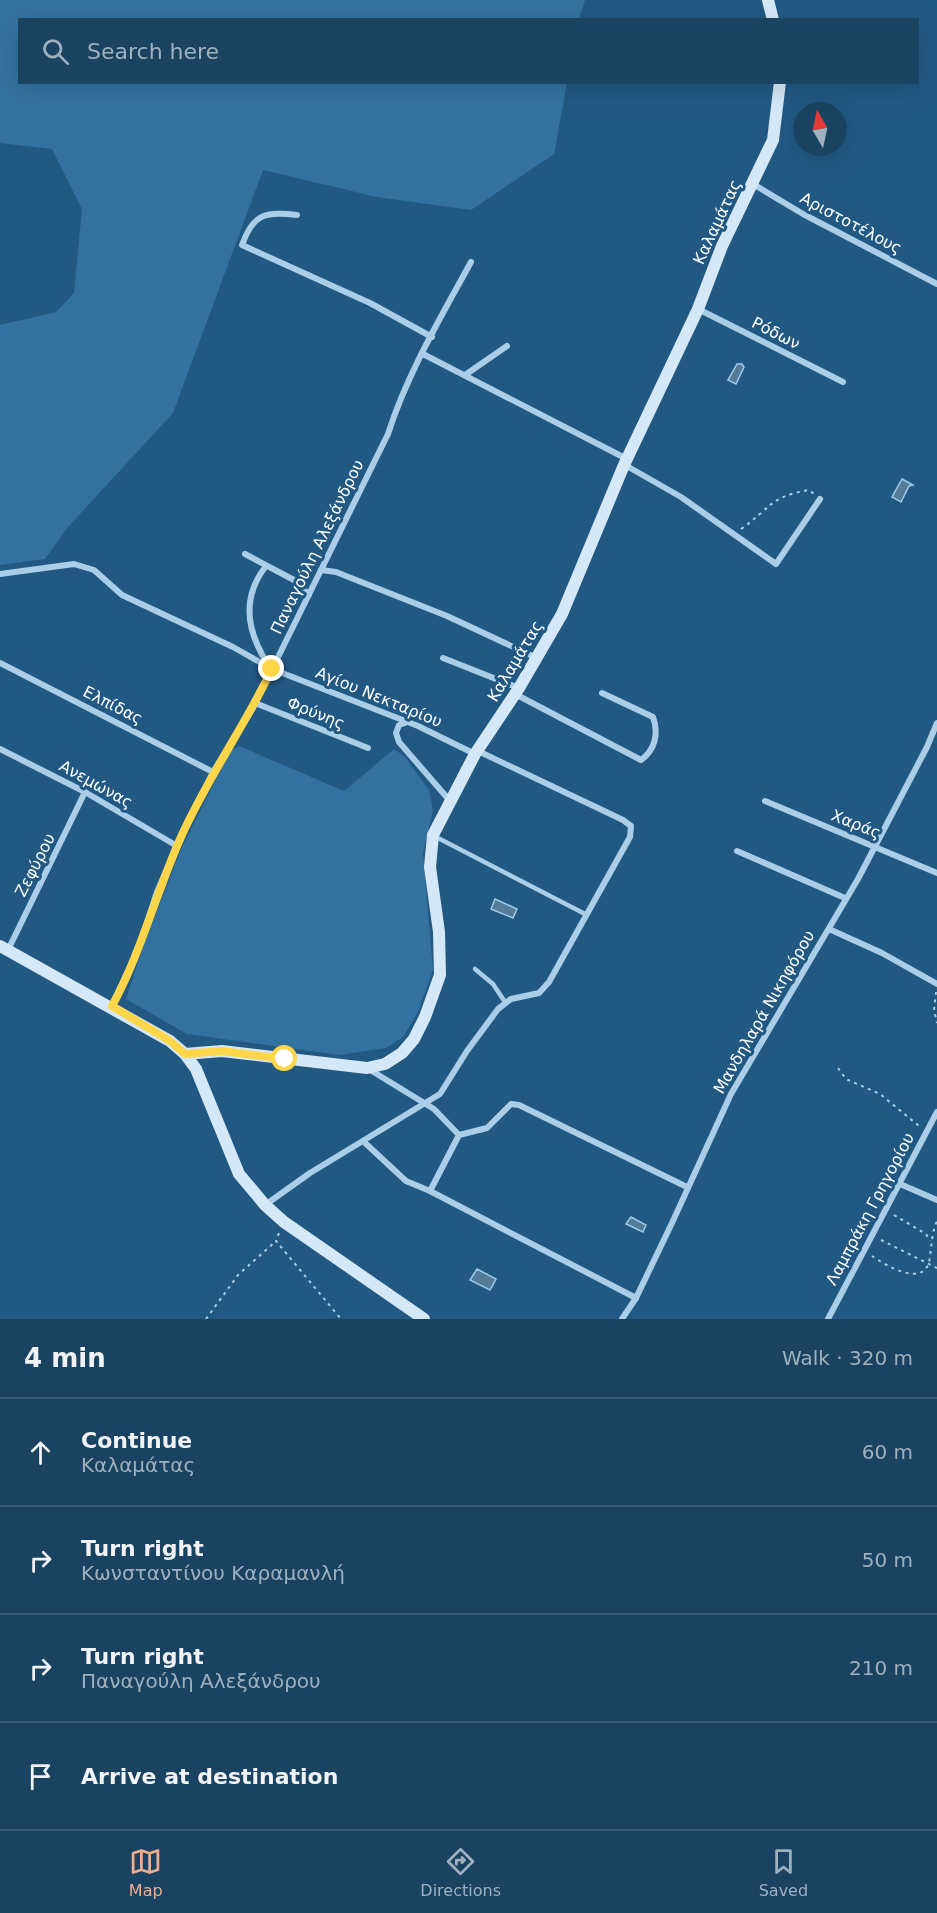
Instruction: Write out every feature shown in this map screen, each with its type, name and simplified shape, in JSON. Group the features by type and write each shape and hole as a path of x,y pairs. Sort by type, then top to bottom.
{"street":[{"path":"768,0 773,18"},
{"name":"Καλαμάτας","path":"185,1054 222,1051 367,1068 385,1064 402,1053 414,1039 440,975 439,932 430,867 433,836 476,753 538,658 562,614 626,462 698,309 722,246 773,140 780,84"},
{"name":"Αριστοτέλους","path":"753,184 803,214 937,284"},
{"path":"297,215 278,213 258,217 248,228 242,245 370,303 432,336"},
{"name":"Παναγούλη Αλεξάνδρου","path":"112,1006 131,967 177,846 213,772 255,703 388,434 423,354 471,262"},
{"name":"Ρόδων","path":"698,309 843,382"},
{"path":"465,375 507,346"},
{"path":"423,354 626,462 681,497 776,564 819,499"},
{"path":"244,554 294,580 309,595"},
{"name":"Αγίου Νεκταρίου","path":"0,574 74,564 94,570 122,595 233,647 272,669 441,736 631,826 630,837 587,915"},
{"path":"266,566 256,578 248,606 250,627 258,649 272,669"},
{"path":"321,570 336,572 447,616 538,658"},
{"path":"443,658 517,691 641,760 649,754 655,742 656,727 653,717 602,693"},
{"name":"Ελπίδας","path":"0,663 213,772"},
{"name":"Φρύνης","path":"255,703 368,748"},
{"path":"405,723 399,725 396,733 399,742 450,801"},
{"name":"Μανδηλαρά Νικηφόρου","path":"622,1319 636,1298 730,1094 876,846 937,723"},
{"name":"Ανεμώνας","path":"0,748 85,792 177,846"},
{"name":"Ζεφύρου","path":"4,948 85,792"},
{"name":"Χαράς","path":"765,801 937,873"},
{"path":"737,851 845,898"},
{"path":"265,1205 440,1094 467,1051 505,1002 539,993 544,988 569,950 587,915"},
{"path":"828,929 882,953 937,984"},
{"path":"4,948 112,1006 170,1041 185,1054 204,1084 221,1134 239,1173 265,1205 284,1222 424,1319"},
{"path":"367,1068 426,1104 445,1118 459,1135"},
{"path":"430,1191 459,1135 487,1128 511,1104 519,1105 687,1186"},
{"name":"Λαμπράκη Γρηγορίου","path":"828,1319 936,1115"},
{"path":"363,1141 406,1181 430,1191 636,1298"},
{"path":"900,1184 937,1200"}],"lane":[{"path":"433,836 587,915"},
{"path":"475,969 493,984 505,1002"}],"path":[{"path":"733,534 771,502 786,494 809,490 819,499"},
{"path":"937,984 934,1010 937,1023"},
{"path":"838,1068 846,1079 880,1094 926,1132"},
{"path":"886,1210 926,1234 931,1241"},
{"path":"864,1252 908,1274 921,1271 928,1264 937,1221"},
{"path":"206,1319 238,1275 276,1241 284,1222"},
{"path":"873,1236 937,1268"},
{"path":"276,1241 341,1319"}],"shaded area":[{"path":"0,0 585,0 580,18 18,18 18,84 567,84 554,154 471,210 377,197 263,170 173,413 68,527 45,559 0,565 0,325 56,312 74,293 82,209 52,149 0,143"},
{"path":"737,364 742,364 744,367 736,384 728,380"},
{"path":"902,479 913,485 909,486 901,502 892,497"},
{"path":"239,746 344,791 394,749 405,757 429,790 433,810 423,853 433,970 418,1012 403,1037 386,1048 339,1055 187,1034 126,999 143,947 182,847 231,750"},
{"path":"495,899 517,909 513,918 491,909"},
{"path":"631,1217 646,1225 643,1232 626,1224"},
{"path":"477,1269 496,1279 490,1290 470,1280"}],"route":[{"path":"272,669 252,710 213,772 181,837 157,892 139,947 112,1006 170,1041 185,1054 222,1051 285,1059"}]}
